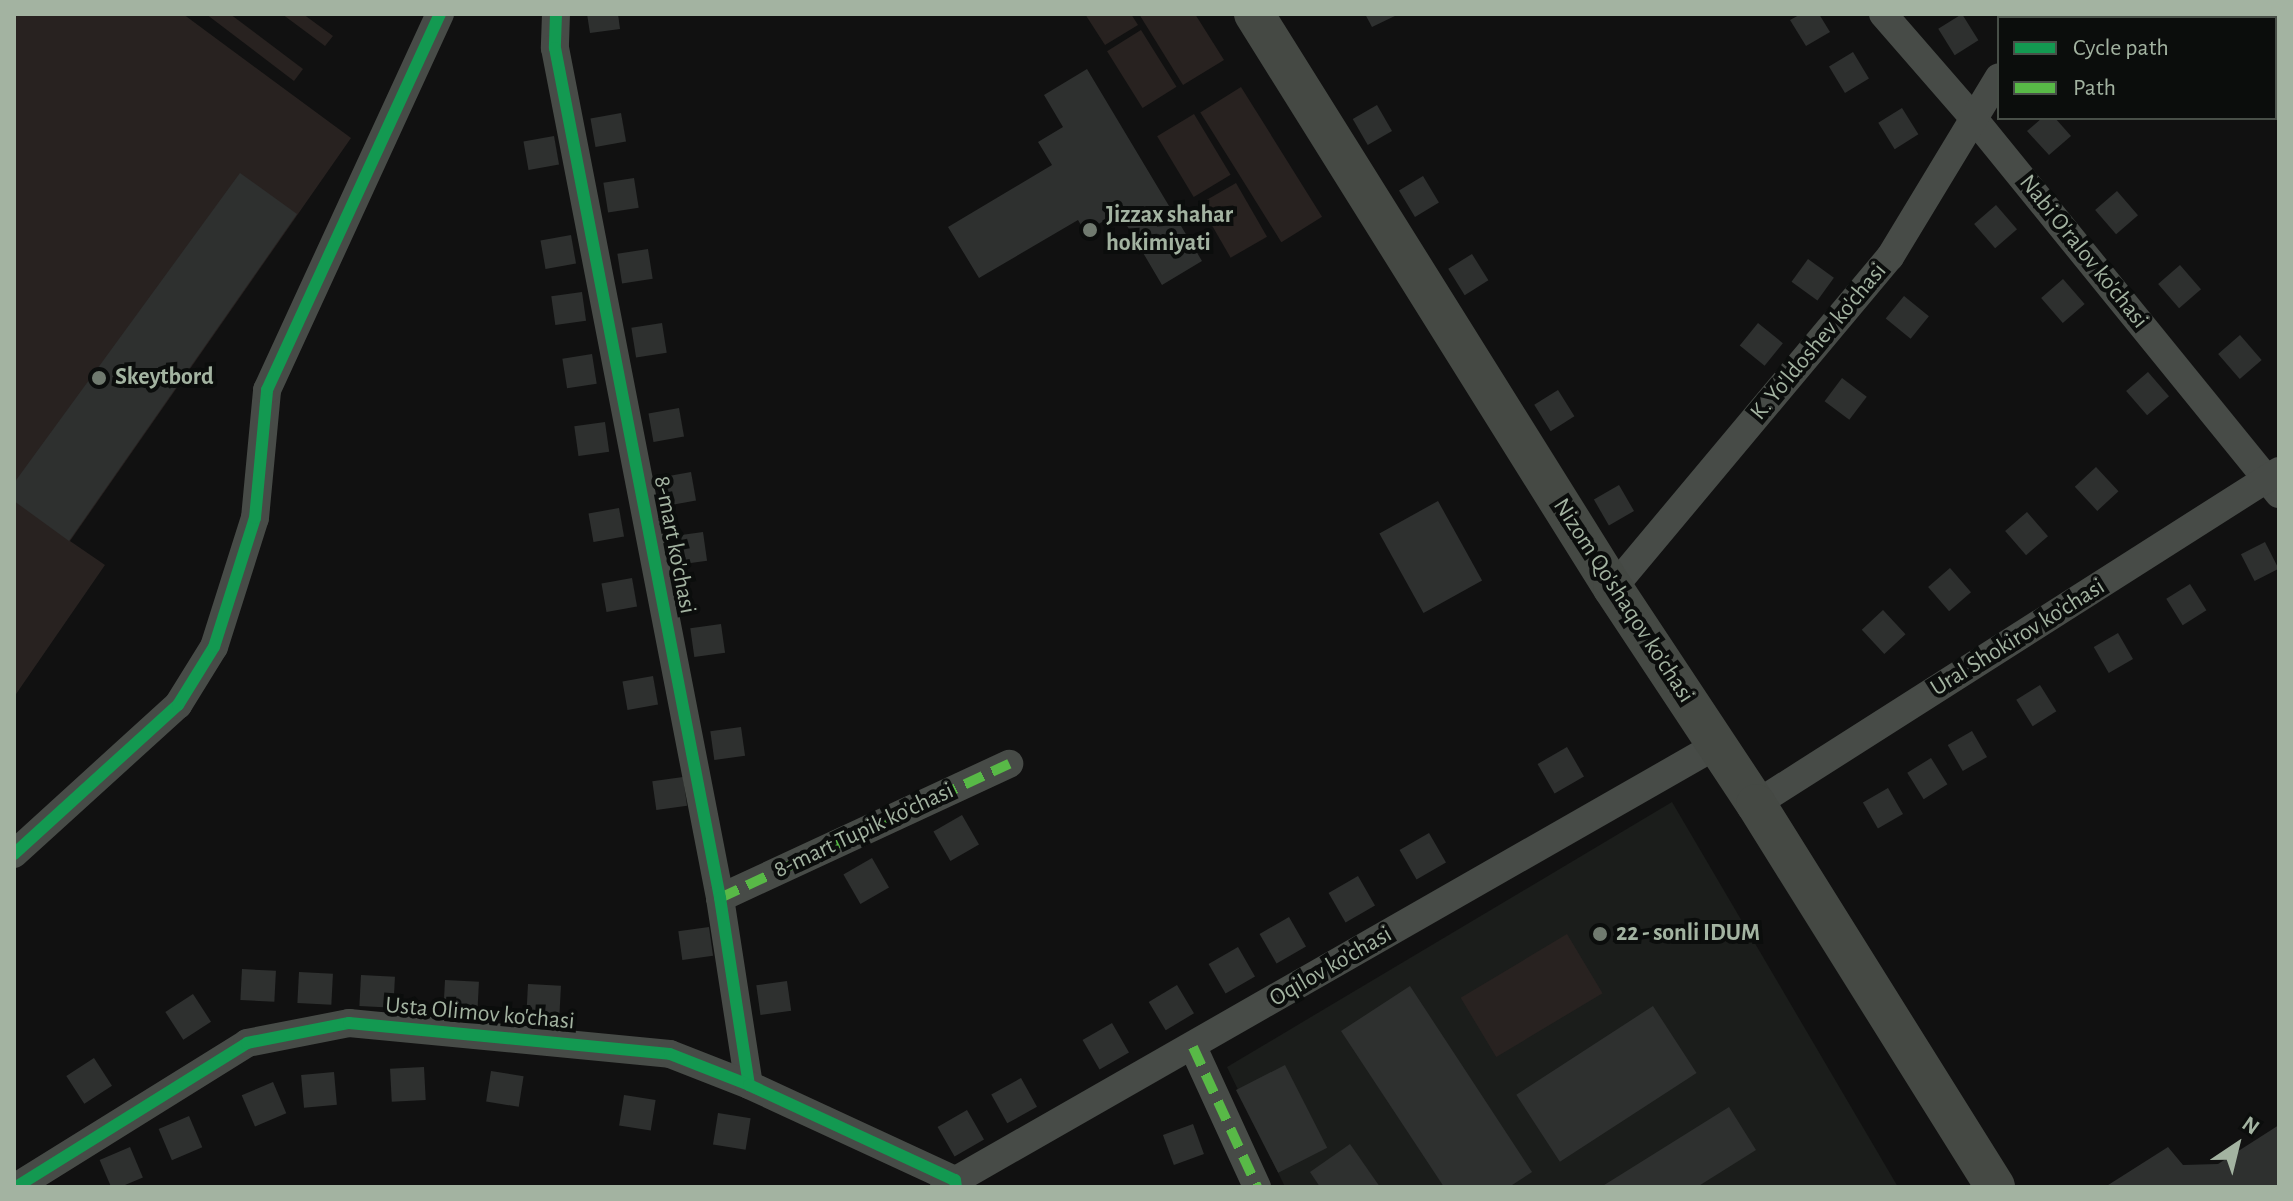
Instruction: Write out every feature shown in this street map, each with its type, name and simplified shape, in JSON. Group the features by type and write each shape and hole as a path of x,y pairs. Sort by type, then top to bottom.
{"main road":[{"name":"Nizom Qo'shaqov ko'chasi","path":"1254,14 1613,588 1756,804 1995,1187"}],"street":[{"path":"14,854 178,705 214,647 255,518 267,390 440,14"},
{"name":"8-mart ko'chasi","path":"556,14 555,48 720,898 749,1085"},
{"name":"Nabi O'ralov ko'chasi","path":"1883,14 2275,481"},
{"name":"K. Yo'ldoshev ko'chasi","path":"1613,588 1890,257 1997,81"},
{"name":"Ural Shokirov ko'chasi","path":"1756,804 2275,481"},
{"name":"Oqilov ko'chasi","path":"952,1185 1717,745"},
{"name":"8-mart Tupik ko'chasi","path":"720,898 1009,764"},
{"name":"Usta Olimov ko'chasi","path":"16,1187 247,1043 349,1023 670,1054 749,1085 952,1185"},
{"path":"1193,1047 1257,1187"}],"shaded area":[{"name":"Skeytbord","path":"14,14 183,14 351,138 70,541 105,565 14,697"},
{"path":"206,14 230,14 303,69 294,81"},
{"path":"282,14 303,14 333,36 325,46"},
{"path":"1085,14 1131,14 1138,25 1105,45"},
{"path":"1139,14 1195,14 1224,60 1183,85"},
{"path":"1141,30 1177,87 1143,108 1107,51"},
{"path":"1241,87 1322,217 1281,242 1200,112"},
{"path":"1194,114 1231,175 1194,197 1157,136"},
{"path":"1236,183 1267,237 1231,258 1200,204"},
{"name":"22 - sonli IDUM","path":"1672,802 1898,1187 1285,1187 1227,1067"},
{"path":"1567,934 1603,993 1496,1057 1461,998"}],"building":[{"path":"587,14 618,14 620,29 590,33"},
{"path":"1365,14 1399,14 1372,27"},
{"path":"1801,14 1819,14 1830,32 1806,46 1790,20"},
{"path":"1962,14 1978,40 1955,55 1938,29"},
{"path":"1853,52 1869,79 1845,93 1829,66"},
{"path":"1087,69 1202,261 1162,285 1119,212 1085,232 1078,220 979,278 948,227 1052,165 1038,142 1063,127 1044,95"},
{"path":"1377,105 1392,131 1368,145 1353,119"},
{"path":"1902,108 1918,134 1895,149 1878,123"},
{"path":"621,113 626,142 596,147 590,118"},
{"path":"2040,120 2057,120 2071,136 2049,155 2027,131"},
{"path":"554,136 559,165 529,170 523,141"},
{"path":"240,173 297,214 69,541 14,501 14,483"},
{"path":"1423,176 1439,203 1415,217 1399,190"},
{"path":"634,178 639,208 608,212 603,183"},
{"path":"2117,191 2138,215 2116,234 2095,210"},
{"path":"1996,205 2017,229 1995,248 1974,224"},
{"path":"571,235 576,264 546,269 540,240"},
{"path":"648,249 653,279 622,283 617,254"},
{"path":"1472,254 1488,280 1465,295 1448,269"},
{"path":"1808,259 1834,278 1817,300 1792,282"},
{"path":"2180,265 2201,289 2179,308 2158,284"},
{"path":"2063,279 2085,304 2063,323 2041,298"},
{"path":"582,292 586,321 555,325 551,296"},
{"path":"1904,296 1929,316 1911,339 1886,319"},
{"path":"662,323 667,353 636,357 631,328"},
{"path":"1758,323 1783,343 1765,366 1740,346"},
{"path":"2240,335 2262,360 2240,379 2218,354"},
{"path":"592,354 597,384 567,388 562,359"},
{"path":"2148,372 2169,396 2147,415 2126,391"},
{"path":"1842,378 1867,397 1849,420 1825,401"},
{"path":"1558,390 1574,416 1551,431 1534,405"},
{"path":"679,408 684,437 654,442 648,413"},
{"path":"605,422 609,452 578,456 574,426"},
{"path":"2096,467 2119,491 2097,511 2075,487"},
{"path":"691,472 696,501 666,506 660,477"},
{"path":"1619,485 1634,511 1609,525 1594,500"},
{"path":"1438,501 1482,581 1424,613 1379,533"},
{"path":"619,508 624,537 594,542 588,513"},
{"path":"2027,512 2048,536 2026,555 2005,531"},
{"path":"703,532 707,561 676,565 672,536"},
{"path":"2265,542 2279,569 2255,581 2241,554"},
{"path":"1950,568 1971,592 1949,611 1928,587"},
{"path":"632,578 637,607 607,612 601,583"},
{"path":"2190,584 2206,610 2183,625 2166,599"},
{"path":"1883,610 1906,634 1884,654 1862,630"},
{"path":"721,624 725,653 694,657 690,628"},
{"path":"2118,633 2133,659 2109,673 2094,647"},
{"path":"653,676 658,705 628,710 622,681"},
{"path":"2040,685 2056,711 2033,726 2016,700"},
{"path":"741,727 745,756 714,760 710,731"},
{"path":"1972,731 1987,757 1963,771 1948,745"},
{"path":"1567,747 1584,776 1555,793 1538,764"},
{"path":"1931,758 1947,784 1924,799 1907,773"},
{"path":"683,777 687,806 656,810 652,781"},
{"path":"1888,788 1903,814 1878,828 1863,802"},
{"path":"962,815 979,844 950,861 933,832"},
{"path":"1429,833 1446,862 1417,879 1400,850"},
{"path":"872,858 889,887 860,904 843,874"},
{"path":"1358,876 1375,905 1346,922 1329,893"},
{"path":"1289,917 1306,946 1277,963 1260,934"},
{"path":"709,927 713,956 682,960 678,931"},
{"path":"1238,947 1255,976 1226,993 1209,964"},
{"path":"242,969 276,971 274,1002 240,1000"},
{"path":"299,972 333,974 331,1005 297,1003"},
{"path":"361,975 395,977 393,1008 359,1006"},
{"path":"445,980 479,982 477,1013 443,1011"},
{"path":"787,981 791,1011 760,1015 756,985"},
{"path":"528,984 561,986 559,1017 526,1015"},
{"path":"1177,985 1194,1013 1166,1030 1149,1002"},
{"path":"1410,986 1532,1172 1509,1187 1444,1187 1341,1031"},
{"path":"193,994 211,1022 183,1040 165,1012"},
{"path":"1653,1006 1697,1073 1560,1162 1516,1095"},
{"path":"1112,1023 1129,1052 1100,1069 1083,1040"},
{"path":"94,1058 112,1086 84,1104 66,1076"},
{"path":"1285,1065 1327,1148 1278,1173 1236,1090"},
{"path":"424,1067 426,1100 392,1102 390,1069"},
{"path":"491,1071 524,1076 519,1107 486,1102"},
{"path":"334,1072 337,1105 304,1108 301,1075"},
{"path":"1021,1078 1037,1107 1007,1123 991,1094"},
{"path":"273,1082 286,1113 255,1127 242,1095"},
{"path":"624,1095 656,1100 651,1131 619,1126"},
{"path":"1729,1107 1756,1150 1697,1187 1601,1187"},
{"path":"967,1110 984,1139 955,1156 938,1127"},
{"path":"718,1113 751,1118 746,1150 713,1145"},
{"path":"189,1116 202,1147 172,1160 159,1129"},
{"path":"1193,1124 1204,1154 1174,1165 1163,1135"},
{"path":"2279,1125 2279,1187 2105,1187 2168,1147 2183,1165 2218,1164"},
{"path":"1350,1144 1380,1187 1320,1187 1310,1172"},
{"path":"130,1147 143,1177 120,1187 111,1187 100,1160"}],"marked path":[{"path":"720,898 1009,764"},
{"path":"1193,1047 1257,1187"}],"cycle path":[{"path":"14,854 178,705 214,647 255,518 267,390 440,14"},
{"path":"556,14 555,48 720,898 749,1085"},
{"path":"16,1187 247,1043 349,1023 670,1054 749,1085 955,1180 956,1187"}],"place":[{"name":"Jizzax shahar hokimiyati","path":"1090,230"},
{"name":"Skeytbord","path":"99,378"},
{"name":"22 - sonli IDUM","path":"1600,934"}]}
